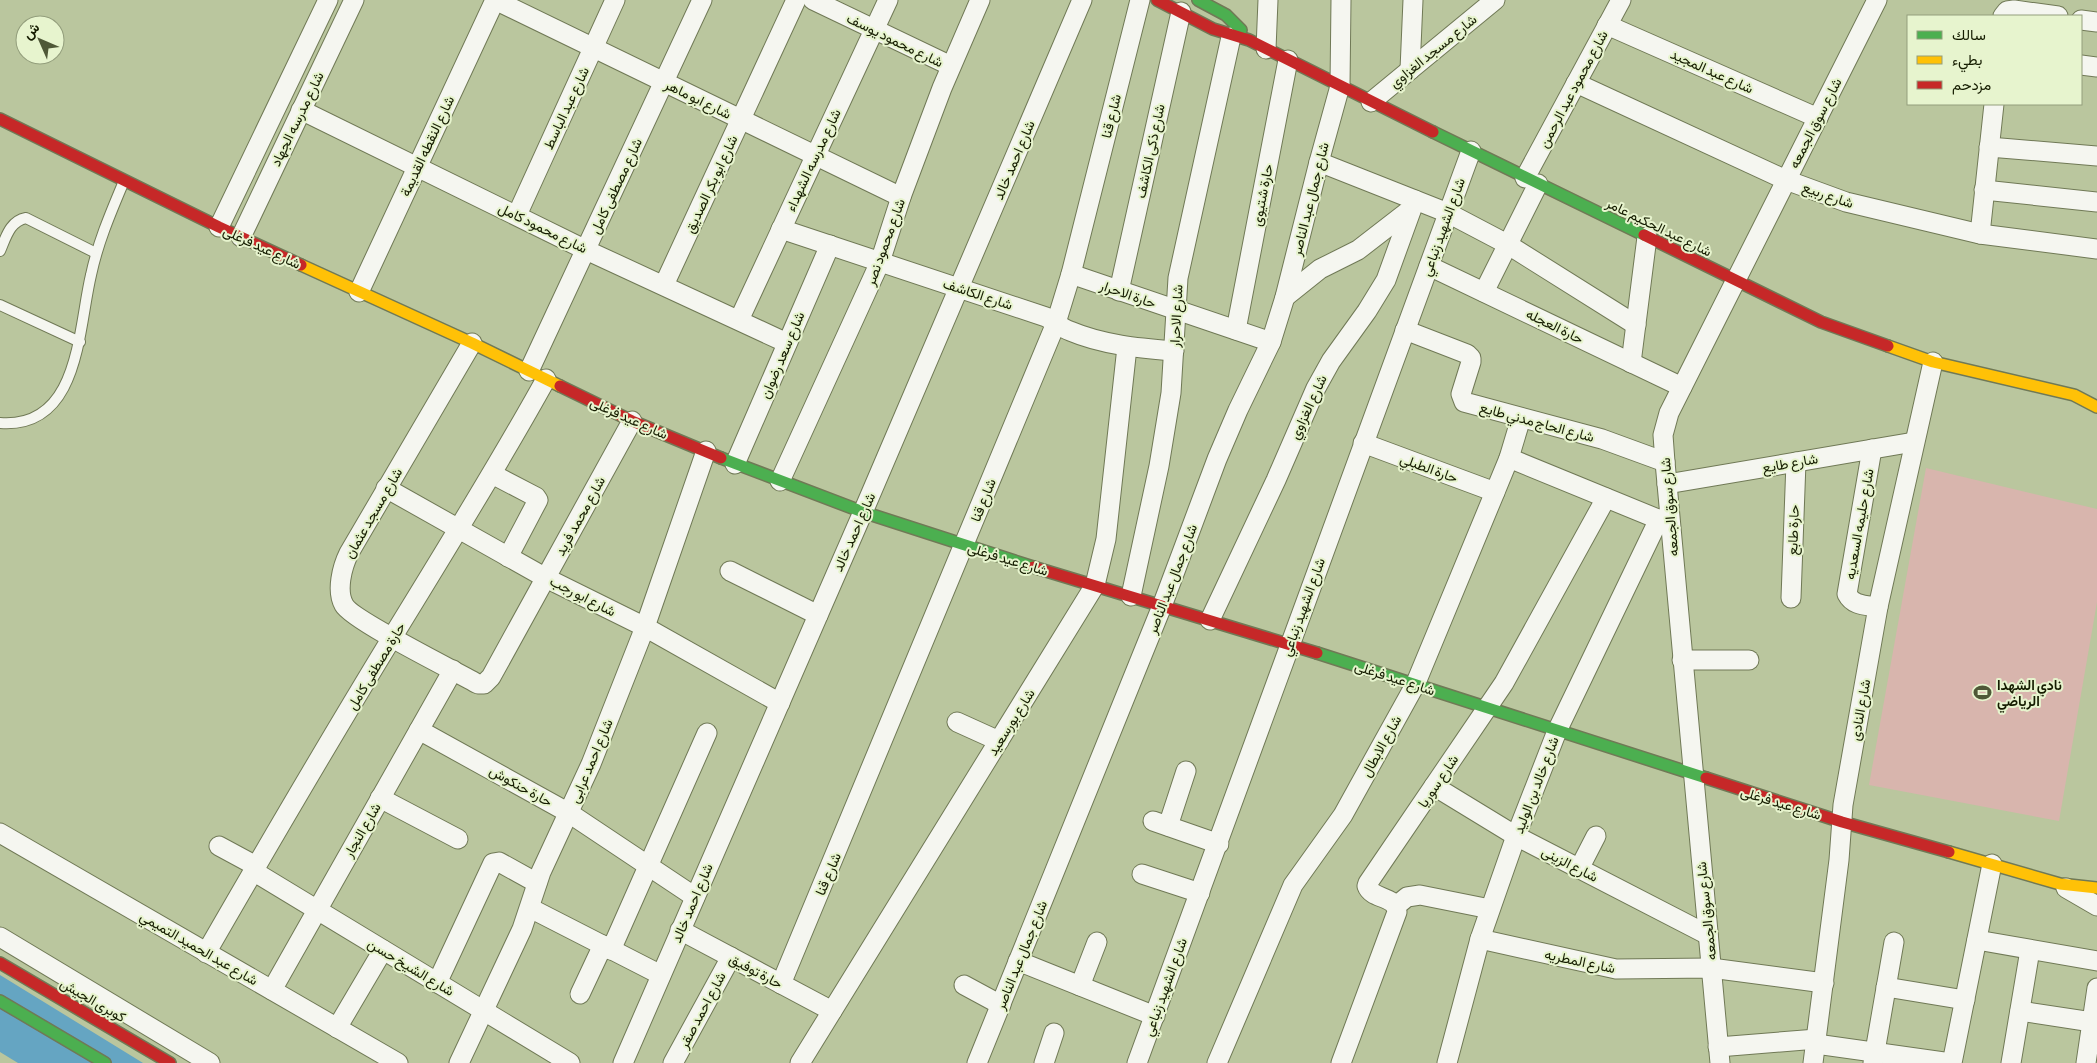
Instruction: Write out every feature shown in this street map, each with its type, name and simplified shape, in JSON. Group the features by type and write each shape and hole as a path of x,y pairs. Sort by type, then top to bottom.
{"street":[{"name":"شارع مدرسه الجهاد","path":"240,237 354,0"},
{"name":"شارع ابو ماهر","path":"495,0 901,197"},
{"name":"شارع النقطه القديمة","path":"359,292 495,0"},
{"name":"شارع عبد الباسط","path":"516,215 615,0"},
{"name":"شارع مصطفى كامل","path":"538,375 586,250 702,0"},
{"name":"شارع ابو بكر الصديق","path":"664,285 796,0"},
{"name":"شارع محمود يوسف","path":"813,0 951,66"},
{"name":"شارع مدرسه الشهداء","path":"739,320 888,0"},
{"name":"شارع محمود نصر","path":"780,481 880,262 901,197 951,66 980,0"},
{"name":"شارع احمد خالد","path":"623,1063 960,288 1082,0"},
{"name":"شارع قنا","path":"782,984 1056,322 1071,274 1140,0"},
{"name":"شارع عبد الحكيم عامر","path":"1157,0 1266,49 1821,322 1933,362 2074,395 2097,395"},
{"name":"شارع عبد الحكيم عامر","path":"1198,0 1236,23 1240,38"},
{"path":"1266,49 1268,0"},
{"name":"شارع جمال عبد الناصر","path":"977,1063 1162,606 1220,451 1271,342 1285,297 1340,86 1341,0"},
{"path":"1410,70 1413,0"},
{"name":"شارع مسجد الغزاوي","path":"1371,102 1495,0"},
{"name":"شارع محمود عبد الرحمن","path":"1484,292 1507,244 1532,181 1576,83 1621,0"},
{"name":"شارع سوق الجمعه","path":"1719,1055 1682,660 1665,522 1667,484 1664,427 1682,387 1877,0"},
{"name":"شارع مدرسه الجهاد","path":"219,227 321,2"},
{"path":"2004,15 2007,11 2014,10 2051,15"},
{"name":"شارع ذكى الكاشف","path":"1119,290 1181,12"},
{"path":"2082,20 2097,22"},
{"name":"شارع عبد المجيد","path":"1608,25 1818,118"},
{"name":"شارع الاحرار","path":"1132,596 1159,466 1171,393 1176,310 1182,260 1240,38"},
{"name":"حارة شتيوى","path":"1236,330 1288,60"},
{"path":"2082,66 2097,67"},
{"name":"شارع ربيع","path":"1576,83 1786,180 1846,202 1980,234 2097,249"},
{"path":"1980,234 1994,105"},
{"name":"شارع محمود كامل","path":"301,110 586,250 787,343"},
{"name":"شارع عيد فرغلى","path":"0,119 219,227 538,375 632,421 735,464 863,512 964,546 1289,644 1557,732 1842,822 2060,884 2097,888"},
{"path":"1989,147 2097,156"},
{"name":"شارع الشهيد زنباعي","path":"1137,1063 1471,151"},
{"path":"1319,162 1413,205 1448,213 1507,244 1636,325"},
{"path":"1984,190 2097,202"},
{"path":"1285,297 1320,269 1358,250 1413,205"},
{"name":"شارع الغزاوي","path":"1210,620 1276,480 1316,388 1331,361 1372,304 1386,280 1413,205"},
{"name":"شارع الكاشف","path":"781,229 1046,317 1072,332 1127,347 1174,351"},
{"path":"1631,363 1647,237"},
{"name":"شارع سعد رضوان","path":"735,464 830,245"},
{"name":"حارة العجله","path":"1428,266 1682,387"},
{"name":"حارة الاحرار","path":"1071,274 1271,342"},
{"name":"شارع الحاج مدني طايع","path":"1405,330 1467,354 1471,358 1461,394 1464,402 1602,440 1665,462"},
{"name":"شارع مسجد عثمان","path":"452,670 348,610 344,605 342,572 348,552 472,344"},
{"name":"شارع بورسعيد","path":"800,1063 1094,585 1106,539 1127,347"},
{"name":"شارع النادى","path":"1813,1063 1839,860 1842,822 1878,607 1933,362"},
{"name":"حارة مصطفى كامل","path":"206,953 392,637 492,474 538,375"},
{"name":"شارع عبد الحكيم عامر","path":"2074,395 2097,407"},
{"name":"شارع الابطال","path":"1217,1063 1293,885 1343,815 1415,685 1509,458 1521,418"},
{"name":"شارع محمد فريد","path":"452,670 478,684 488,682 632,421"},
{"name":"شارع طايع","path":"1667,484 1914,442"},
{"name":"حارة الطبلي","path":"1363,443 1495,492"},
{"name":"شارع حليمه السعديه","path":"1872,449 1847,594 1852,601 1858,604 1878,607"},
{"name":"شارع احمد عرابى","path":"459,1063 522,929 537,883 591,764 645,627 706,451"},
{"path":"1509,458 1665,522"},
{"name":"حارة طابع","path":"1791,598 1796,462"},
{"path":"492,474 536,497 538,500 508,557"},
{"name":"شارع ابو رجب","path":"386,488 458,530 546,578 645,627 780,703"},
{"name":"شارع سوريا","path":"1396,906 1393,902 1370,891 1367,886 1504,683 1606,498"},
{"name":"شارع خالد بن الوليد","path":"1447,1063 1480,939 1516,836 1557,732 1665,522"},
{"path":"730,571 818,615"},
{"path":"1682,660 1749,660"},
{"name":"شارع النجار","path":"272,990 452,670"},
{"path":"956,722 999,741"},
{"name":"حارة حنكوش","path":"418,730 569,813 695,898"},
{"path":"580,994 607,947 648,866 708,733"},
{"path":"1186,771 1160,823 1218,844"},
{"name":"شارع الزينى","path":"1434,786 1516,836 1708,935"},
{"path":"380,798 458,839"},
{"name":"شارع عبد الحميد التميمي","path":"0,833 398,1063"},
{"path":"1579,868 1596,836"},
{"name":"شارع الشيخ حسن","path":"219,846 317,910 570,1063"},
{"path":"437,983 493,863 499,862 537,883"},
{"path":"1719,1055 1816,1041 1874,1058 1952,1063 1992,864"},
{"path":"1142,874 1200,892"},
{"name":"شارع عيد فرغلى","path":"2060,884 2097,906"},
{"path":"1341,1063 1397,912 1396,906 1407,897 1420,895 1490,909"},
{"path":"530,908 661,976"},
{"name":"حارة توفيق","path":"680,930 832,1011"},
{"path":"0,937 210,1063"},
{"name":"شارع المطريه","path":"1480,939 1616,969 1711,968 1824,983"},
{"path":"1977,940 2097,961"},
{"path":"1080,986 1097,942"},
{"path":"1874,1058 1894,942"},
{"path":"338,1028 383,950"},
{"path":"2011,1063 2030,950"},
{"name":"شارع احمد صقر","path":"674,1063 731,957"},
{"path":"1018,961 1155,1016"},
{"name":"كوبرى الجيش","path":"0,964 170,1063"},
{"path":"964,985 1001,1005"},
{"path":"1886,987 1965,1000"},
{"path":"2086,1063 2097,988"},
{"path":"0,1001 105,1063"},
{"path":"2020,1011 2092,1022"},
{"path":"1049,1062 1054,1033"}],"lane":[{"path":"0,423 13,424 31,420 46,410 58,396 68,379 80,342 86,297 96,253 104,227 124,180"},
{"path":"0,250 13,224 19,219 26,218 96,253"},
{"path":"0,305 80,342"}],"shaded area":[{"name":"نادي الشهدا الرياضي","path":"1926,468 2097,509 2097,602 2059,821 1869,785"}],"water":[{"path":"0,975 143,1063 18,1063 0,1052"}],"traffic: fast":[{"path":"1198,0 1226,15 1241,30"},
{"path":"1433,132 1644,235"},
{"path":"721,458 863,512 1033,567"},
{"path":"1317,653 1706,778"},
{"path":"0,1001 105,1063"}],"traffic: slow":[{"path":"301,265 472,343 560,386"},
{"path":"1888,346 1933,362 2074,395 2097,407"},
{"path":"1949,852 2060,884 2097,888"}],"traffic: jam":[{"path":"1157,0 1213,29 1249,40 1433,132"},
{"path":"0,119 219,227 301,265"},
{"path":"1644,235 1821,322 1888,346"},
{"path":"560,386 632,421 721,458"},
{"path":"1033,567 1317,653"},
{"path":"1706,778 1842,822 1949,852"},
{"path":"0,963 170,1063"}],"place":[{"name":"نادي الشهدا الرياضي","path":"1983,693"}]}
